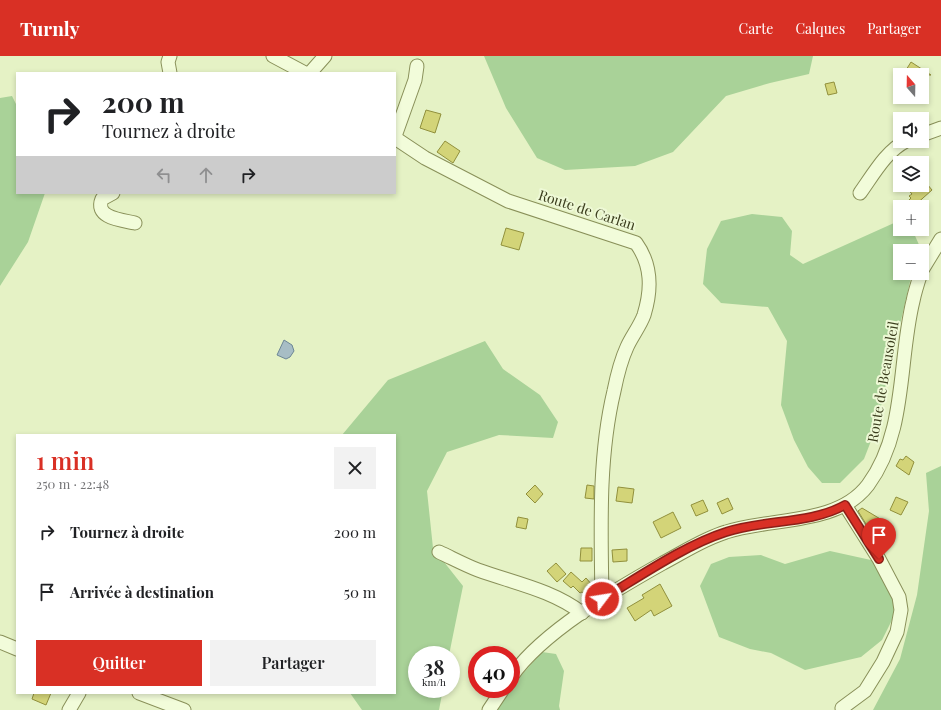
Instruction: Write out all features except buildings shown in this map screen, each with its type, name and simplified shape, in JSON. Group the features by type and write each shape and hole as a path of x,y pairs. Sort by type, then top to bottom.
{"street":[{"path":"170,56 168,62 170,72"},
{"path":"273,56 303,72"},
{"path":"311,72 325,56"},
{"path":"396,134 415,80 417,66"},
{"path":"929,132 941,128"},
{"name":"Route de Carlan","path":"396,138 425,158 508,201 636,243 644,254 649,267 649,290 643,315 627,348 614,391 604,453 601,528 602,599"},
{"path":"860,193 895,148"},
{"path":"111,194 102,199 99,205 102,211 108,216 135,223"},
{"path":"929,259 941,239"},
{"name":"Route de Beausoleil","path":"520,666 534,650 602,599 705,540 748,526 819,516 853,500 868,485 887,451 896,415 912,302 919,280"},
{"path":"842,708 866,691 896,632 901,610 899,597 879,559 845,505"},
{"path":"439,552 479,570 566,601 582,613"},
{"path":"0,642 16,649"},
{"path":"69,710 78,694"},
{"path":"142,694 184,710"},
{"path":"489,710 497,698"}],"green space":[{"path":"484,56 813,56 809,74 770,83 726,96 673,152 635,166 565,170 537,158 506,108"},
{"path":"12,96 16,104 16,194 45,194 28,242 0,286 0,98"},
{"path":"752,214 782,217 792,231 790,255 803,264 893,223 893,236 915,236 919,244 893,244 893,280 910,280 876,428 864,459 840,483 822,483 808,467 794,440 781,405 787,341 768,307 721,303 703,284 707,249 721,221"},
{"path":"485,341 503,369 540,395 558,422 553,438 499,435 447,452 427,491 433,548 463,586 451,646 408,646 408,698 441,698 439,710 362,710 351,694 396,694 396,434 343,434 388,380"},
{"path":"941,466 941,710 873,710 900,659 917,595 929,511 926,473"},
{"path":"830,551 880,562 894,579 896,612 882,640 861,657 805,670 771,653 750,649 719,637 700,586 711,564 729,557 761,555 785,564"},
{"path":"542,652 556,654 564,671 559,706 560,710 497,710 504,698 520,698 520,677"}],"water":[{"path":"284,340 292,345 294,351 290,357 286,359 277,355"}],"route":[{"path":"602,599 641,575 705,540 725,532 748,526 819,516 845,505 879,559"}]}
